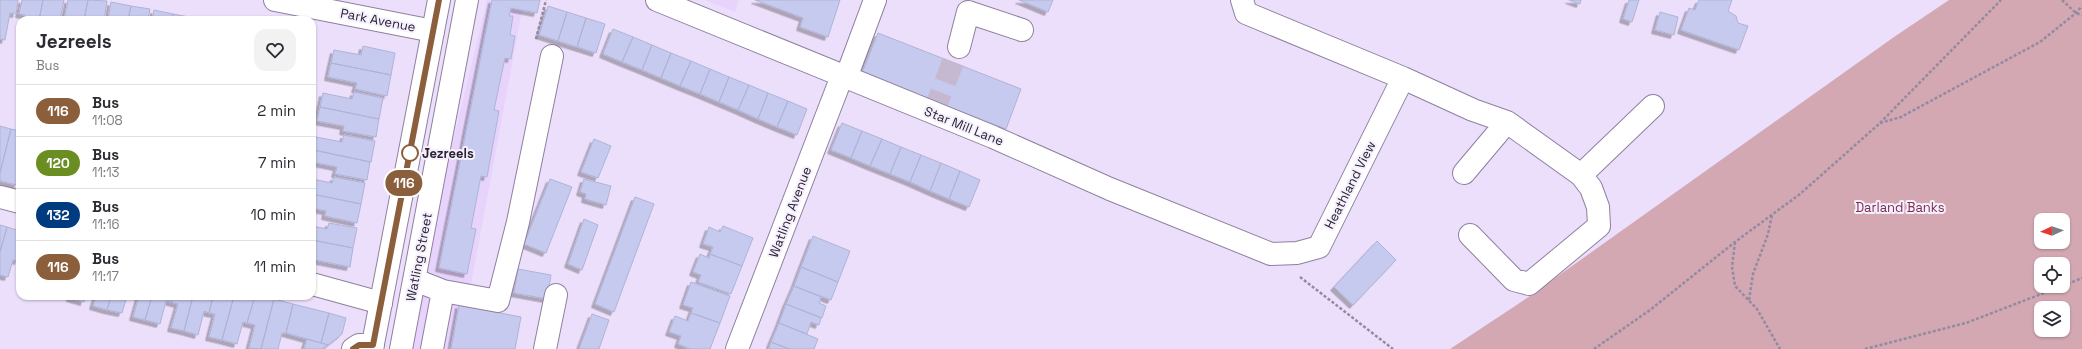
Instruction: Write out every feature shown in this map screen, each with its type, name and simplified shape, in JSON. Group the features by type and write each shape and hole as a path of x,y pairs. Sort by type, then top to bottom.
{"street":[{"name":"Park Avenue","path":"275,0 433,31"},
{"path":"366,348 381,303 439,0"},
{"name":"Watling Street","path":"402,349 467,0"},
{"name":"Star Mill Lane","path":"657,0 993,137 1110,189 1271,254"},
{"name":"Watling Avenue","path":"737,349 875,0"},
{"path":"1242,0 1246,13 1403,78 1473,110 1507,122 1581,176 1590,188 1598,207 1599,226 1529,284 1514,280 1470,235"},
{"path":"959,47 968,12 1022,30"},
{"path":"415,280 443,291 498,301 518,222 552,56"},
{"name":"Heathland View","path":"1271,254 1298,253 1319,247 1403,78"},
{"path":"1581,176 1653,106"},
{"path":"1464,173 1507,122"},
{"path":"0,197 16,201"},
{"path":"316,285 381,303"},
{"path":"432,349 443,291"},
{"path":"546,349 556,296"}],"path":[{"path":"546,0 534,47 552,56"},
{"path":"1594,349 1650,310 1735,242 1800,194 1879,124 2001,0"},
{"path":"2062,0 2076,13 2082,15"},
{"path":"1879,124 1901,117 2040,42 2076,13 2082,6"},
{"path":"1749,301 1753,274 1768,234 1772,214"},
{"path":"1735,242 1732,267 1735,286 1757,309 1780,349"},
{"path":"1271,254 1392,349"},
{"path":"2070,283 2082,278"},
{"path":"1865,349 1966,322 2044,293"}],"shaded area":[{"path":"487,0 524,0 459,349 403,349"},
{"path":"705,0 739,0 735,12"}],"green space":[{"name":"Darland Banks","path":"1949,0 2082,0 2082,349 1450,349 1527,298 1894,37"}],"building":[{"path":"0,0 18,0 16,14 10,13 5,40 0,39"},
{"path":"22,0 43,0 40,16 25,16 19,14"},
{"path":"43,0 64,0 61,16 40,16"},
{"path":"68,0 88,0 85,16 65,16"},
{"path":"88,0 107,1 105,16 85,16"},
{"path":"492,0 540,0 537,13 511,8 509,16 513,16 510,35 515,36 511,59 505,58 494,110 499,111 487,177 481,176 471,228 476,229 467,274 439,268"},
{"path":"755,0 840,0 828,37 800,27 803,18"},
{"path":"1019,0 1053,0 1048,12"},
{"path":"1569,0 1581,0 1580,4"},
{"path":"1629,0 1639,0 1632,22 1623,19"},
{"path":"1699,0 1732,0 1728,11 1736,16 1738,23 1748,26 1739,50 1681,30 1689,8 1695,10"},
{"path":"111,2 131,6 129,16 109,16"},
{"path":"131,6 150,9 149,16 129,16"},
{"path":"548,6 567,12 558,41 539,35"},
{"path":"154,10 173,14 173,16 153,16"},
{"path":"567,12 586,18 577,47 558,41"},
{"path":"1660,12 1678,17 1674,35 1655,30"},
{"path":"173,14 184,16 173,16"},
{"path":"586,18 605,24 596,53 577,47"},
{"path":"613,29 633,37 622,62 603,54"},
{"path":"878,33 1021,89 1006,129 862,73"},
{"path":"633,37 652,45 642,70 622,62"},
{"path":"652,45 671,53 661,78 642,70"},
{"path":"363,46 395,53 391,75 331,63 334,50 361,55"},
{"path":"671,53 691,61 680,86 661,78"},
{"path":"691,61 710,69 700,94 680,86"},
{"path":"331,63 391,75 387,96 355,89 357,83 328,77"},
{"path":"710,69 729,77 719,102 700,94"},
{"path":"729,77 749,85 738,110 719,102"},
{"path":"749,85 768,93 758,119 738,110"},
{"path":"354,92 383,98 379,119 320,107 323,93 352,99"},
{"path":"768,93 788,101 777,127 758,119"},
{"path":"788,101 807,109 797,135 777,127"},
{"path":"320,107 379,119 376,137 343,131 344,126 317,121"},
{"path":"842,123 862,131 851,158 831,150"},
{"path":"0,126 11,129 0,173"},
{"path":"11,129 16,130 16,185 0,181 0,173"},
{"path":"862,131 882,139 870,166 851,158"},
{"path":"344,135 375,141 371,162 316,150 316,137 342,142"},
{"path":"594,139 611,146 598,178 581,172"},
{"path":"882,139 901,147 890,174 870,166"},
{"path":"901,147 921,155 910,182 890,174"},
{"path":"316,151 370,162 367,180 335,174 337,167 316,163"},
{"path":"921,155 941,163 930,191 910,182"},
{"path":"941,163 960,171 949,199 930,191"},
{"path":"960,171 980,180 969,207 949,199"},
{"path":"334,177 365,183 361,204 316,195 316,180 332,183"},
{"path":"550,179 572,187 546,253 524,244"},
{"path":"584,179 611,186 606,205 585,199 586,194 580,192"},
{"path":"316,195 361,204 357,223 325,216 326,211 316,209"},
{"path":"635,197 654,204 614,312 595,304"},
{"path":"584,219 598,225 582,270 568,264"},
{"path":"329,223 357,228 353,248 316,241 316,227 327,229"},
{"path":"0,225 7,227 0,252"},
{"path":"723,226 753,238 742,266 710,254 713,247 703,244 709,227 720,232"},
{"path":"7,227 16,230 16,261 13,260 8,277 0,275 0,252"},
{"path":"813,236 850,251 838,282 801,267"},
{"path":"316,241 353,248 350,267 316,260"},
{"path":"1377,241 1396,260 1353,305 1334,287"},
{"path":"700,254 709,258 710,254 742,266 731,294 698,282 701,275 693,272"},
{"path":"801,267 838,282 831,300 794,286"},
{"path":"518,269 551,275 547,299 514,293"},
{"path":"691,282 730,296 720,323 691,313 693,308 683,305"},
{"path":"794,286 821,297 819,303 826,306 822,318 786,304"},
{"path":"95,300 110,300 107,310 93,306"},
{"path":"110,300 126,300 122,313 107,310"},
{"path":"138,300 151,300 145,320 133,317"},
{"path":"151,300 172,300 171,302 166,301 160,324 145,320"},
{"path":"172,300 192,300 184,331 171,328 178,304 171,302"},
{"path":"192,300 212,300 209,313 204,311 198,335 184,331"},
{"path":"212,300 233,300 222,340 209,337 215,314 209,313"},
{"path":"233,300 254,300 247,323 243,322 237,344 222,340"},
{"path":"254,300 274,300 261,349 249,348 255,325 247,323"},
{"path":"274,300 293,304 286,333 282,333 278,349 261,349"},
{"path":"293,304 329,313 321,343 286,333"},
{"path":"786,304 821,318 819,325 811,322 807,334 779,323"},
{"path":"459,305 521,317 515,349 451,349"},
{"path":"329,313 346,318 342,334 328,345 321,343"},
{"path":"691,313 720,323 710,349 690,349 678,344 681,336 669,332 675,316 688,321"},
{"path":"592,314 609,320 599,349 579,349"},
{"path":"779,323 818,339 814,349 789,349 771,342"},
{"path":"307,339 328,345 322,349 304,349"},
{"path":"771,342 789,349 769,349"}],"tunnel":[{"path":"933,113 959,47"}],"bus line":[{"name":"116","path":"353,349 359,345 373,345 439,0"}],"place":[{"name":"Jezreels","path":"410,153"}]}
